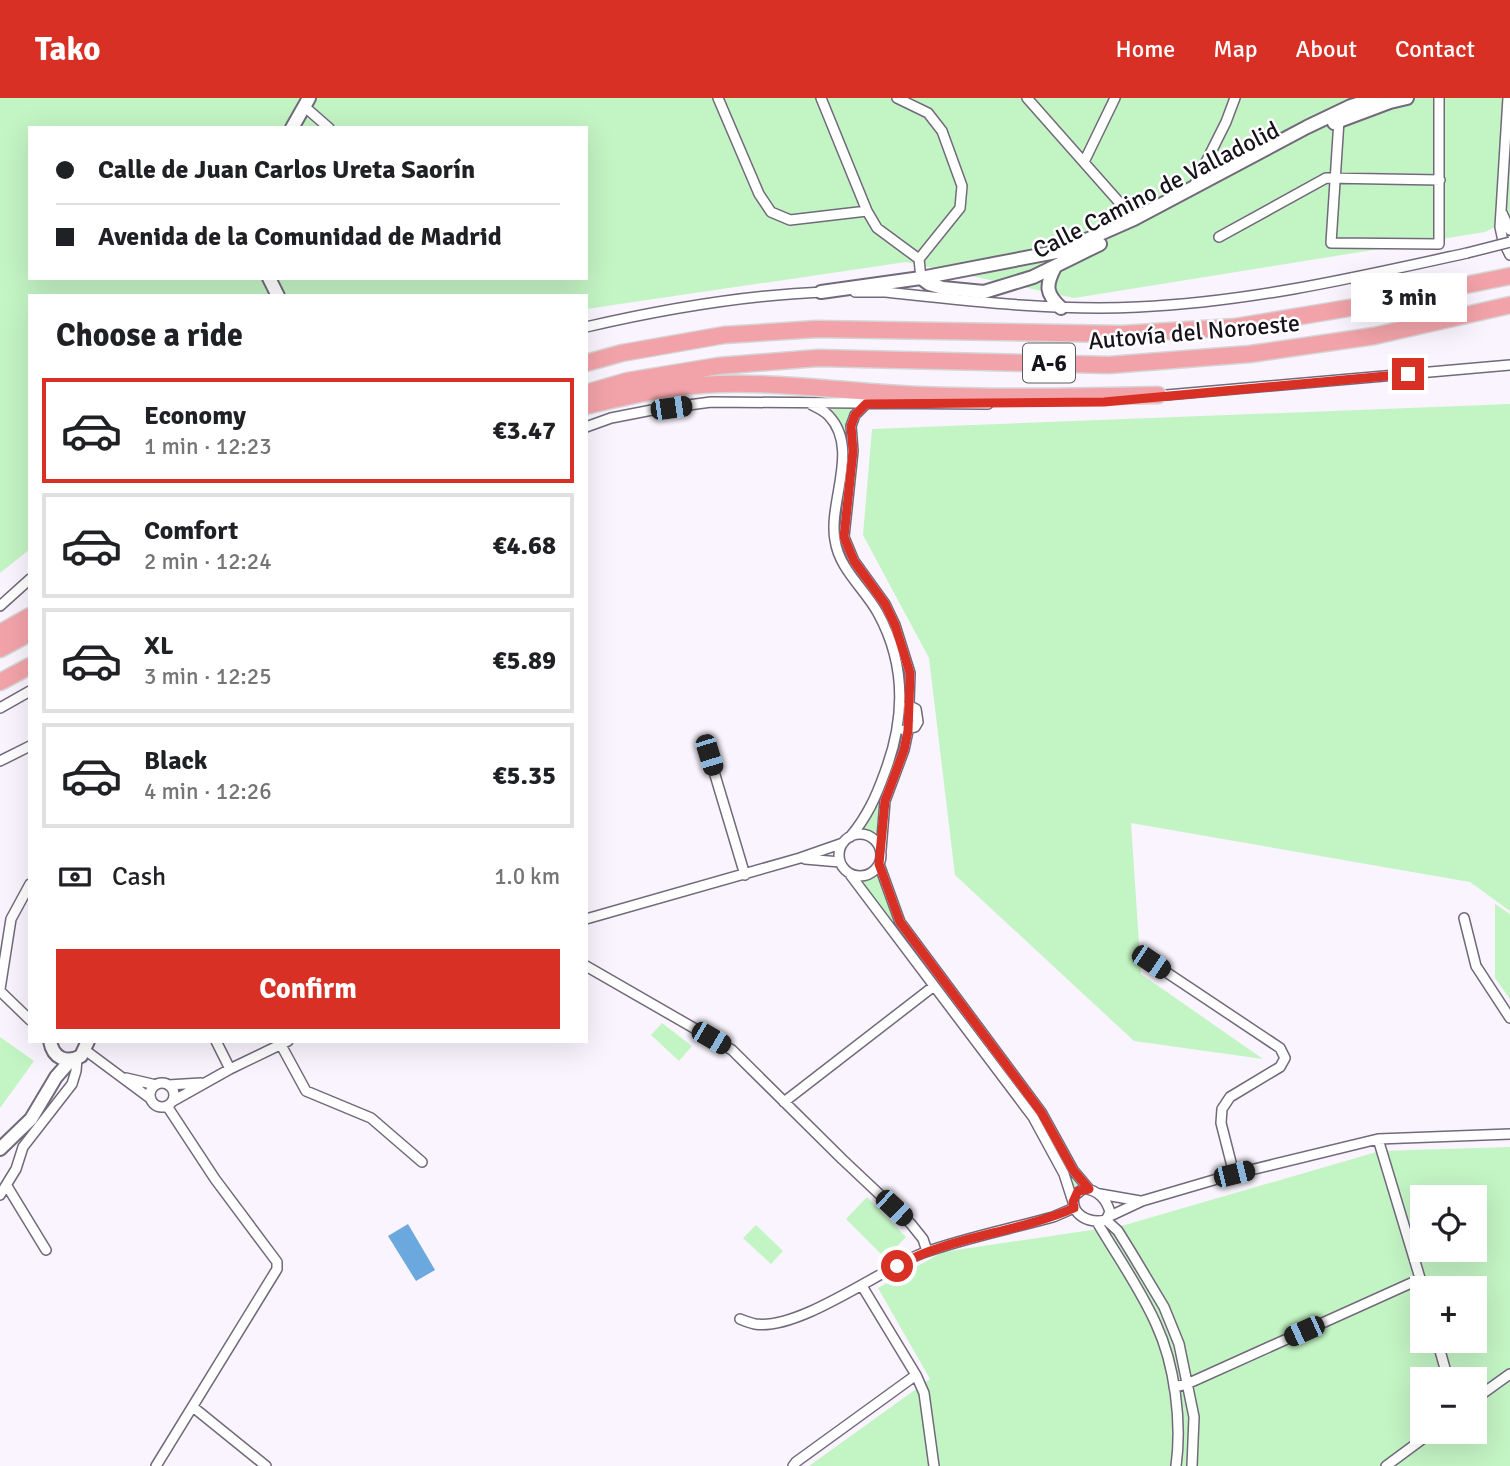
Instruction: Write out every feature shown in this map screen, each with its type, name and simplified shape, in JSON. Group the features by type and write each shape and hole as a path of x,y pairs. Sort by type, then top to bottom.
{"highway":[{"name":"Autovía del Noroeste","path":"588,362 622,353 724,335 817,329 1122,334 1235,327 1503,278"},
{"name":"Autovía del Noroeste","path":"588,392 627,381 718,366 818,358 1110,365 1250,354 1374,336 1510,305"},
{"path":"588,406 638,394 714,385 752,384 933,395 1057,398 1158,395"},
{"path":"0,633 28,617"},
{"path":"0,649 28,634"},
{"path":"0,682 28,667"}],"street":[{"path":"718,98 759,194 771,212 790,220 867,211"},
{"path":"821,98 867,211 877,228 919,259"},
{"path":"897,98 928,113 942,131 962,186 960,208 919,259 921,278"},
{"path":"1027,98 1134,219"},
{"path":"1084,162 1115,98"},
{"path":"1193,188 1235,98"},
{"name":"Calle Camino de Valladolid","path":"821,292 921,278 1062,251 1134,219 1350,102 1377,98"},
{"name":"Calle Camino de Valladolid","path":"921,278 929,284 943,288 984,292 1055,267 1339,120 1406,98"},
{"path":"1339,120 1331,243 1439,244 1439,98"},
{"path":"1508,98 1501,235 1510,255"},
{"path":"293,126 307,102 327,126"},
{"path":"1504,152 1509,161 1510,188"},
{"path":"1219,237 1326,178 1440,180"},
{"path":"1502,212 1510,230"},
{"path":"588,327 718,302 821,292 885,292 1061,308 1139,307 1236,299 1314,286 1510,242"},
{"path":"1055,267 1048,279 1047,289 1050,298 1061,308"},
{"path":"588,426 611,418 711,402 1104,402 1509,365"},
{"path":"810,404 828,415 839,429 843,449 834,527 835,540 844,566 877,611 886,629 905,705"},
{"path":"849,873 862,876 875,870 879,864 885,801 904,750 903,730 910,673 898,632 885,604 854,561 844,537 853,451 851,426 855,415 866,404"},
{"path":"0,606 28,581"},
{"path":"0,708 28,692"},
{"path":"903,730 864,821 847,840 839,856 841,862 1034,1117 1065,1174 1074,1205 1085,1219 1104,1220 1142,1201 1234,1174 1378,1139 1510,1134"},
{"path":"0,761 28,747"},
{"path":"709,755 745,874"},
{"path":"588,918 800,858 856,835 868,836 881,850"},
{"path":"800,858 841,862"},
{"path":"879,864 900,922 1041,1112 1073,1170 1089,1189 1100,1194 1142,1201"},
{"path":"28,888 11,919 0,990 28,1018"},
{"path":"1464,918 1476,966 1510,1018"},
{"path":"1151,962 1280,1048 1285,1058 1280,1067 1230,1097 1222,1110 1221,1124 1234,1174"},
{"path":"588,967 732,1049 911,1224 923,1239 927,1251"},
{"path":"784,1102 934,986"},
{"path":"51,1043 53,1052 58,1056 80,1052 124,1078 157,1107 170,1103 230,1069 284,1043 306,1091 371,1118 422,1162"},
{"path":"217,1043 230,1069"},
{"path":"0,1149 31,1119 56,1077 80,1052"},
{"path":"0,1195 16,1169 23,1147 72,1084 80,1052"},
{"path":"56,1077 58,1056"},
{"path":"124,1078 156,1085 206,1082"},
{"path":"150,1099 156,1085"},
{"path":"168,1085 174,1092 170,1103"},
{"path":"156,1466 277,1269 278,1262 215,1179 170,1103"},
{"path":"1378,1139 1420,1276"},
{"path":"7,1186 46,1251"},
{"path":"740,1319 756,1325 775,1323 804,1314 927,1251 1053,1217 1074,1205 1078,1191 1089,1189"},
{"path":"1100,1194 1110,1212 1104,1220"},
{"path":"1104,1220 1118,1231 1164,1307 1179,1344 1194,1417 1192,1466"},
{"path":"1104,1220 1158,1328 1180,1419 1177,1466"},
{"path":"862,1286 916,1375 924,1393 934,1466"},
{"path":"1174,1387 1187,1384 1410,1289"},
{"path":"1487,1390 1510,1374"},
{"path":"793,1466 916,1375"},
{"path":"193,1407 266,1466"},
{"path":"1386,1466 1416,1444"}],"green space":[{"path":"0,98 1510,98 1510,219 1485,232 1074,298 906,262 588,309 588,294 28,294 28,551 0,573"},
{"path":"1510,404 1510,911 1470,882 1131,823 1141,974 1263,1059 1134,1041 955,875 929,658 863,535 872,429"},
{"path":"832,409 852,409 847,419 850,448 842,538 849,557 884,608 894,630 905,678 906,702 903,701 894,642 840,551 837,528 846,448 842,429"},
{"path":"902,733 905,736 882,805 876,836 860,831 880,796"},
{"path":"878,872 889,906 901,931 1039,1113 1078,1184 1074,1189 1071,1188 1036,1117 859,881 872,878"},
{"path":"1495,904 1510,914 1510,999 1495,978"},
{"path":"662,1023 692,1046 679,1061 651,1035"},
{"path":"0,1037 34,1061 0,1108"},
{"path":"1510,1147 1510,1466 809,1466 930,1379 878,1288 943,1252 1125,1225 1380,1151"},
{"path":"867,1197 906,1237 885,1258 846,1219"},
{"path":"756,1225 783,1251 771,1264 743,1238"}],"water":[{"path":"408,1224 435,1270 416,1281 388,1236"}],"route":[{"path":"897,1266 927,1251 1053,1217 1074,1208 1074,1196 1084,1188 1089,1189 1073,1170 1041,1112 909,936 893,907 879,864 885,801 904,750 908,731 911,705 910,673 901,640 885,604 854,561 844,537 852,472 851,426 855,415 866,404 1104,402 1408,374"}]}
